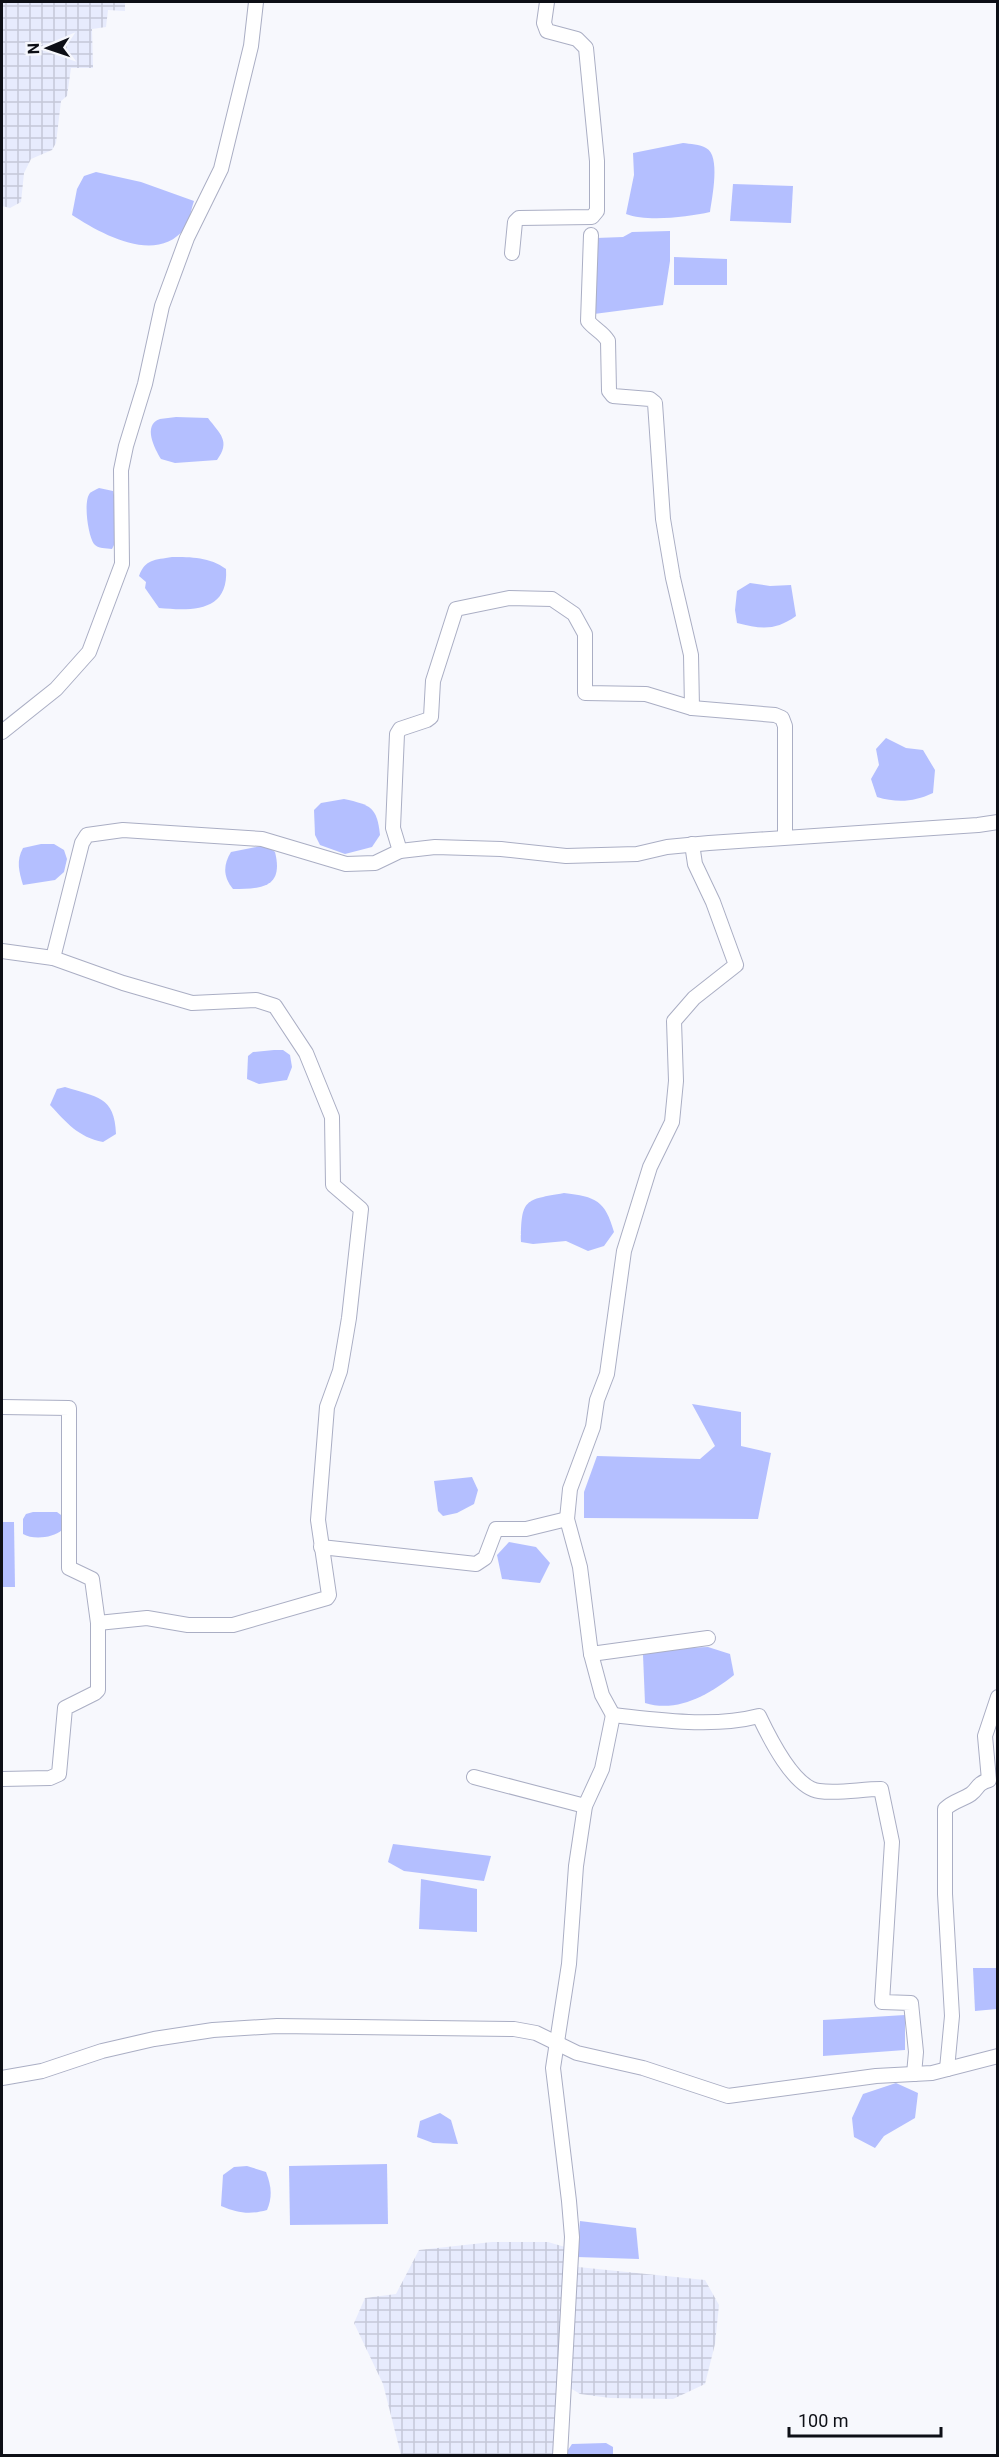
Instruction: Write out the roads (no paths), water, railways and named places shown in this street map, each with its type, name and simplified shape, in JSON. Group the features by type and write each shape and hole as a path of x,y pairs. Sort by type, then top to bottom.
{"street":[{"path":"2,732 56,689 88,652 122,564 121,470 126,446 145,384 162,306 187,238 221,169 251,46 256,2"},
{"path":"512,253 515,222 519,218 592,217 597,211 597,160 586,48 584,43 577,39 547,31 544,23 547,2"},
{"path":"591,235 588,321 592,327 604,334 608,341 609,391 613,396 650,399 655,403 663,519 673,578 691,655 692,708"},
{"path":"400,851 393,828 397,734 400,729 431,717 433,681 456,609 509,598 552,599 574,614 585,634 585,693 646,694 692,708 775,715 782,718 785,726 786,837"},
{"path":"53,958 61,932 66,899 82,843 87,835 123,830 262,839 346,864 375,863 400,851 435,847 501,849 566,856 637,854 692,844 998,822"},
{"path":"560,2456 572,2237 553,2067 569,1964 576,1866 585,1806 602,1769 613,1715 602,1695 591,1654 580,1567 567,1519 570,1489 593,1427 597,1400 607,1374 624,1251 650,1167 672,1122 676,1081 674,1021 694,998 736,965 713,902 695,864 692,844"},
{"path":"2,951 53,958 132,986 192,1003 256,1000 275,1006 306,1053 332,1117 333,1185 361,1209 350,1318 340,1371 327,1407 318,1520 329,1591 327,1598 233,1625 188,1625 147,1618 98,1623"},
{"path":"2,1407 69,1408 69,1568 92,1579 98,1623 98,1690 65,1708 59,1774 50,1778 2,1779"},
{"path":"321,1547 476,1564 485,1558 496,1529 526,1529 567,1519"},
{"path":"591,1654 708,1638"},
{"path":"947,2069 952,2016 945,1894 945,1809 952,1802 972,1794 979,1783 989,1780 985,1736 998,1696"},
{"path":"613,1715 669,1721 743,1720 759,1716 772,1742 802,1783 818,1791 881,1789 892,1842 882,2002 911,2003 916,2052 914,2074"},
{"path":"474,1777 585,1806"},
{"path":"2,2078 42,2072 102,2051 143,2041 213,2030 277,2026 514,2029 536,2033 577,2053 643,2068 728,2096 876,2076 932,2073 998,2056"}],"water":[{"path":"683,143 695,144 711,152 714,187 710,212 656,218 626,214 634,175 633,153"},
{"path":"96,172 141,182 194,201 185,228 173,239 160,244 145,245 114,238 72,215 77,189 84,176"},
{"path":"733,184 793,186 791,223 730,221"},
{"path":"670,231 670,261 663,305 594,314 596,238 623,237 632,232"},
{"path":"674,257 727,259 727,285 674,285"},
{"path":"208,418 222,438 223,448 217,460 175,463 161,459 151,438 152,426 160,419"},
{"path":"99,488 113,491 115,499 115,543 112,549 96,546 88,526 88,497 90,493"},
{"path":"172,557 207,560 226,569 225,583 221,594 215,601 195,608 159,608 145,588 146,582 139,576 148,563"},
{"path":"750,583 770,586 791,585 796,616 781,624 768,627 753,627 737,623 735,610 737,591"},
{"path":"886,738 906,748 923,750 935,770 933,793 905,801 877,797 871,779 879,765 876,749"},
{"path":"344,799 361,803 371,809 377,818 380,835 372,847 345,854 320,845 315,835 314,810 321,803"},
{"path":"54,844 64,850 67,859 64,872 55,880 23,885 19,857 23,848"},
{"path":"267,846 275,852 277,864 273,880 261,887 233,889 227,880 225,871 231,852"},
{"path":"283,1050 290,1055 292,1067 287,1080 259,1084 247,1079 248,1056 253,1052"},
{"path":"65,1087 94,1096 108,1105 115,1121 116,1134 103,1142 94,1140 80,1133 68,1123 50,1105 57,1089"},
{"path":"564,1193 584,1196 598,1202 603,1207 614,1232 604,1246 588,1251 566,1241 533,1244 521,1242 522,1217 528,1204 541,1197"},
{"path":"692,1404 741,1412 741,1446 771,1453 758,1519 584,1518 584,1492 597,1456 700,1459 715,1446"},
{"path":"472,1477 478,1490 474,1504 457,1513 443,1516 438,1511 434,1481"},
{"path":"57,1512 61,1515 62,1530 54,1535 43,1537 23,1534 23,1519 26,1514"},
{"path":"2,1522 14,1522 15,1587 2,1587"},
{"path":"509,1542 536,1547 550,1563 540,1583 502,1579 497,1555"},
{"path":"708,1647 730,1654 734,1675 714,1689 681,1704 669,1706 645,1703 643,1655 655,1649"},
{"path":"393,1844 491,1856 484,1881 404,1871 388,1862"},
{"path":"421,1879 477,1889 477,1932 419,1929"},
{"path":"973,1968 997,1968 997,2009 975,2011"},
{"path":"905,2015 905,2050 823,2056 823,2020"},
{"path":"896,2083 918,2093 915,2118 884,2136 875,2148 854,2137 852,2118 863,2094"},
{"path":"440,2113 451,2120 458,2144 433,2143 417,2137 420,2121"},
{"path":"387,2164 388,2224 290,2225 289,2166"},
{"path":"247,2166 266,2172 271,2191 267,2210 244,2212 221,2206 223,2175 234,2167"},
{"path":"580,2221 636,2228 639,2259 577,2257"},
{"path":"606,2443 613,2447 613,2455 568,2455 572,2444"}]}
